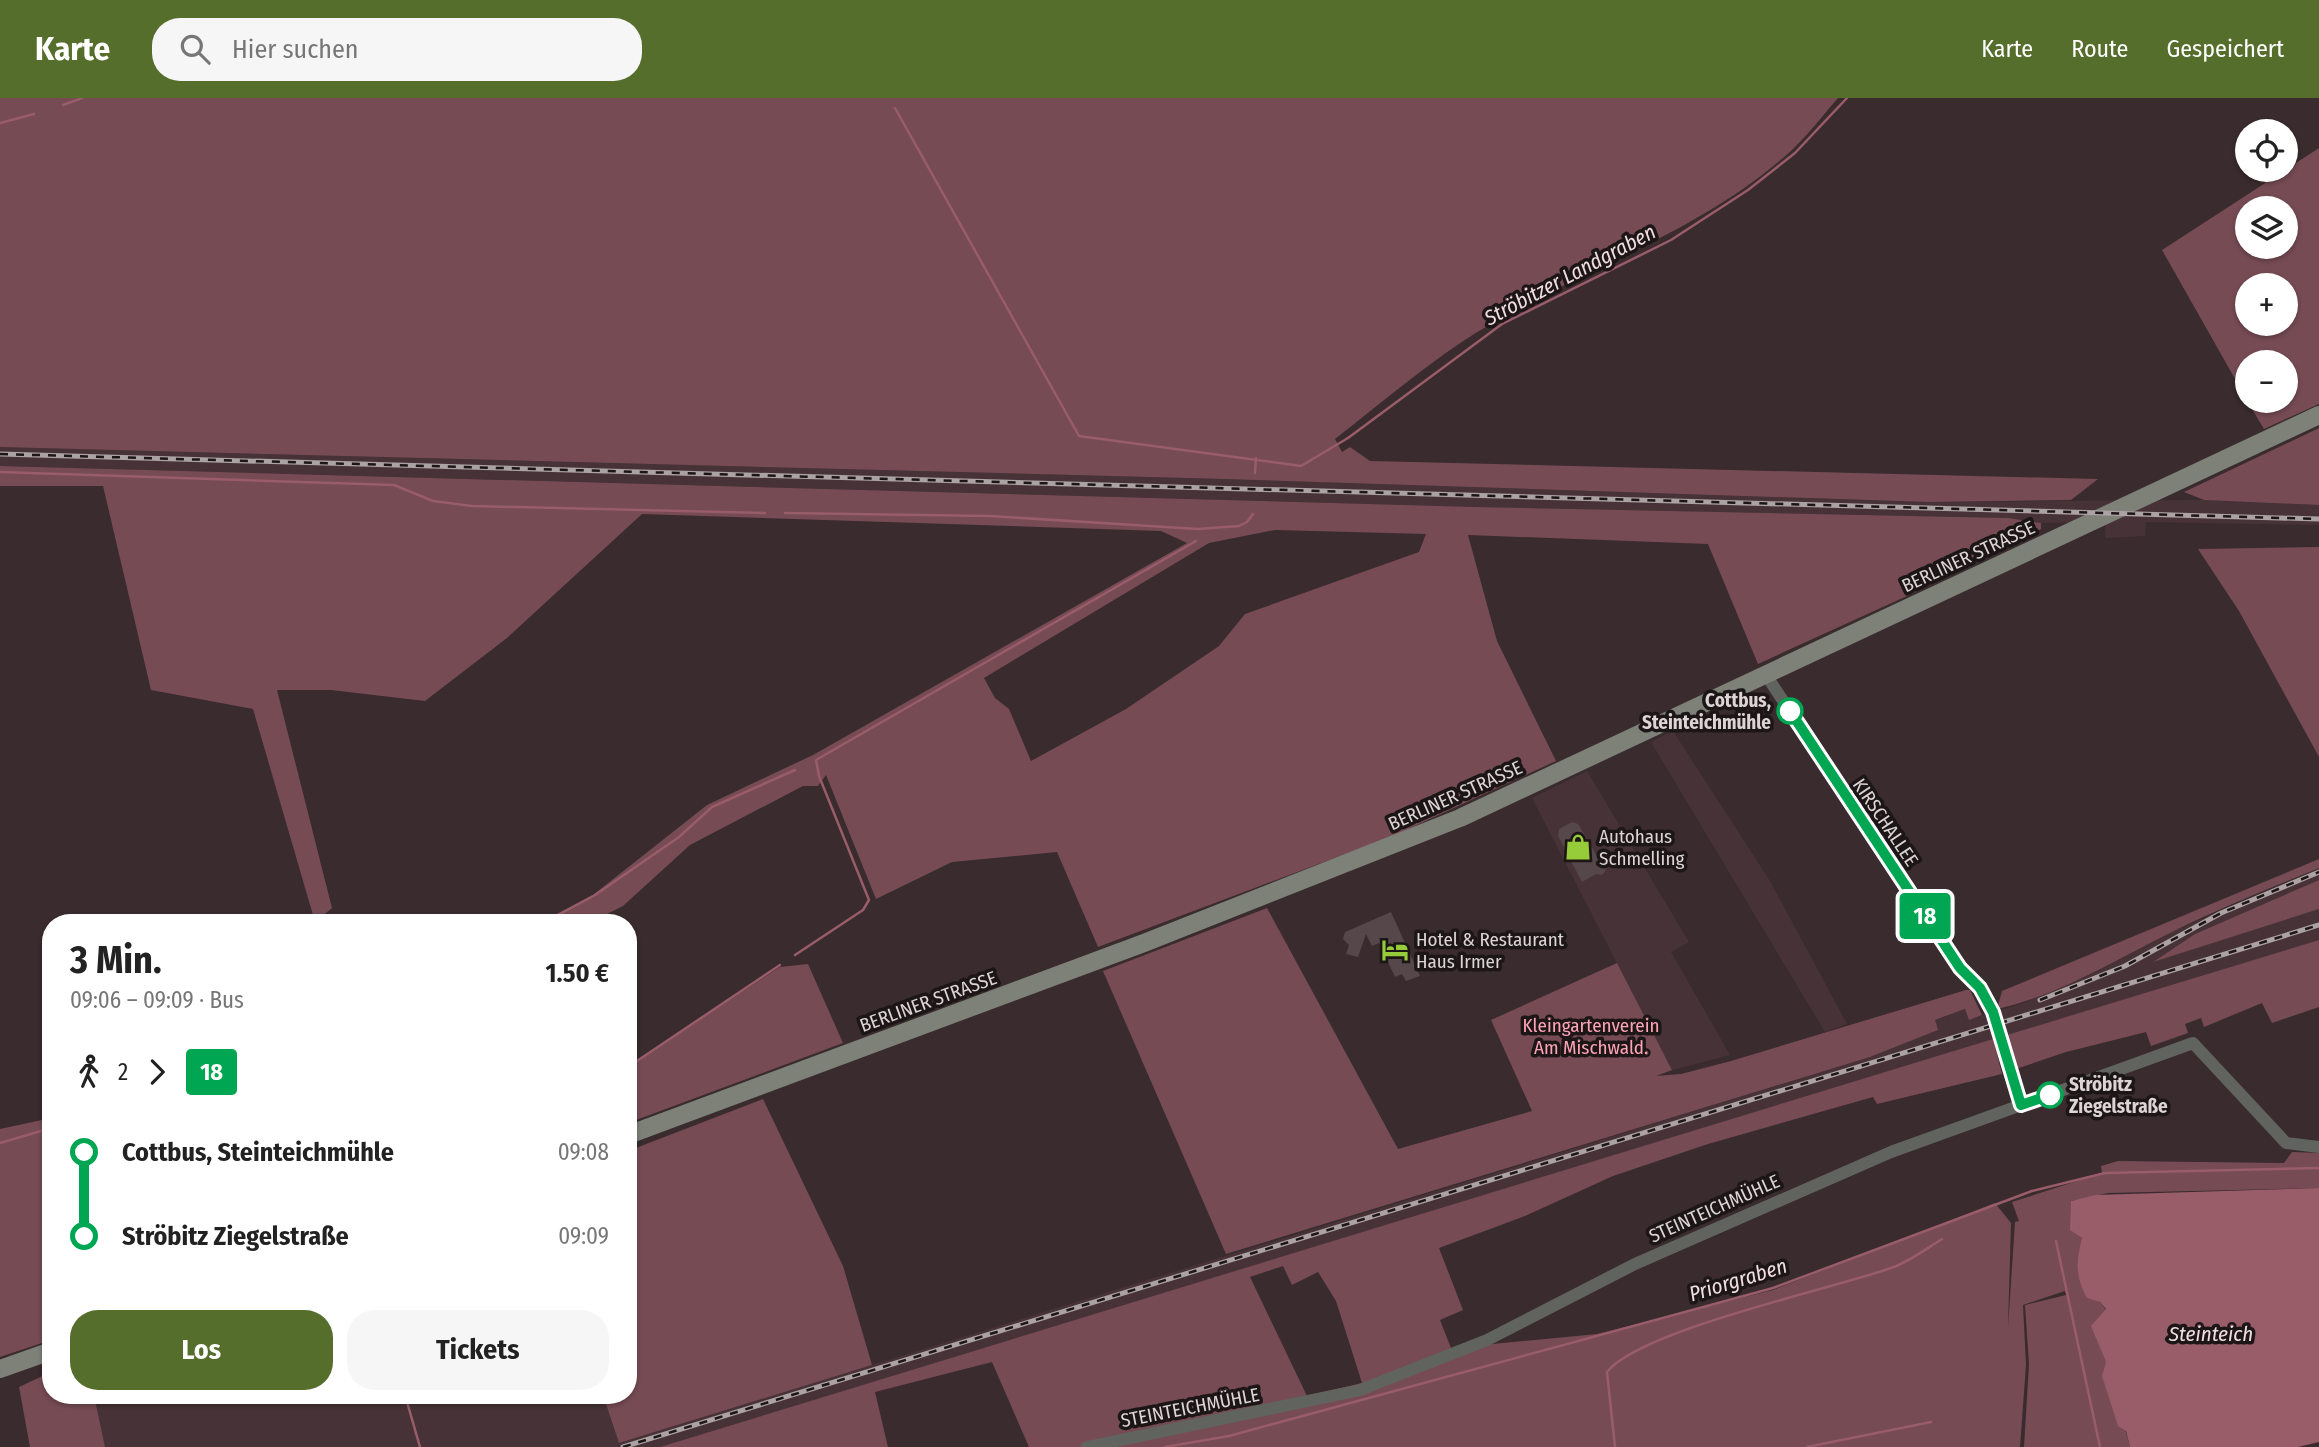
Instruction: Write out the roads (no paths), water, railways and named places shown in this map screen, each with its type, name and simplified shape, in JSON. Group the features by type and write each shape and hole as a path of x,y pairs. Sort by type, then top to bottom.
{"main road":[{"name":"BERLINER STRASSE","path":"637,1132 1367,856 1460,818 2319,415"},
{"path":"0,1370 42,1354"}],"street":[{"name":"KIRSCHALLEE","path":"1766,675 1960,968 1980,988 1993,1012 2021,1105"},
{"name":"STEINTEICHMÜHLE","path":"1087,1447 1360,1390 1487,1340 1635,1264 1891,1152 2193,1044 2286,1143 2319,1147"}],"water":[{"name":"Steinteich","path":"2319,1188 2319,1442 2298,1447 2130,1447 2126,1431 2118,1426 2102,1376 2106,1362 2091,1326 2106,1309 2100,1302 2087,1298 2080,1283 2078,1261 2082,1238 2070,1230 2071,1201 2095,1195"}],"waterway":[{"path":"63,105 82,98"},
{"name":"Ströbitzer Landgraben","path":"895,108 1079,436 1301,466 1348,438 1502,324 1671,240 1748,190 1795,153 1847,98"},
{"path":"0,123 34,114"},
{"path":"1255,473 1256,458"},
{"path":"0,472 394,485 433,501 472,506 765,513"},
{"path":"785,513 990,516 1198,529 1239,526 1247,522 1253,514"},
{"path":"795,955 863,910 869,900 819,776 816,760 1196,541"},
{"path":"560,914 595,895 679,837 712,807 795,770"},
{"path":"637,1061 780,965"},
{"path":"0,1143 42,1131"},
{"name":"Priorgraben","path":"1165,1447 1229,1436 1773,1288 2032,1191 2105,1173 2319,1168"},
{"path":"1615,1447 1607,1372 1626,1356 1696,1326 1891,1268 1942,1239"},
{"path":"2056,1241 2100,1447"},
{"path":"408,1404 420,1447"},
{"path":"1807,1447 1931,1422"}],"railway":[{"path":"0,454 2319,519"},
{"path":"2040,1000 2125,966 2221,913 2319,872"},
{"path":"623,1447 2319,925"}],"place":[{"name":"Cottbus, Steinteichmühle","path":"1790,711"},
{"name":"Autohaus Schmelling","path":"1578,847"},
{"name":"Hotel & Restaurant Haus Irmer","path":"1395,950"},
{"name":"Ströbitz Ziegelstraße","path":"2050,1095"}],"park label":[{"name":"Kleingartenverein Am Mischwald.","path":"1591,1036"}]}
